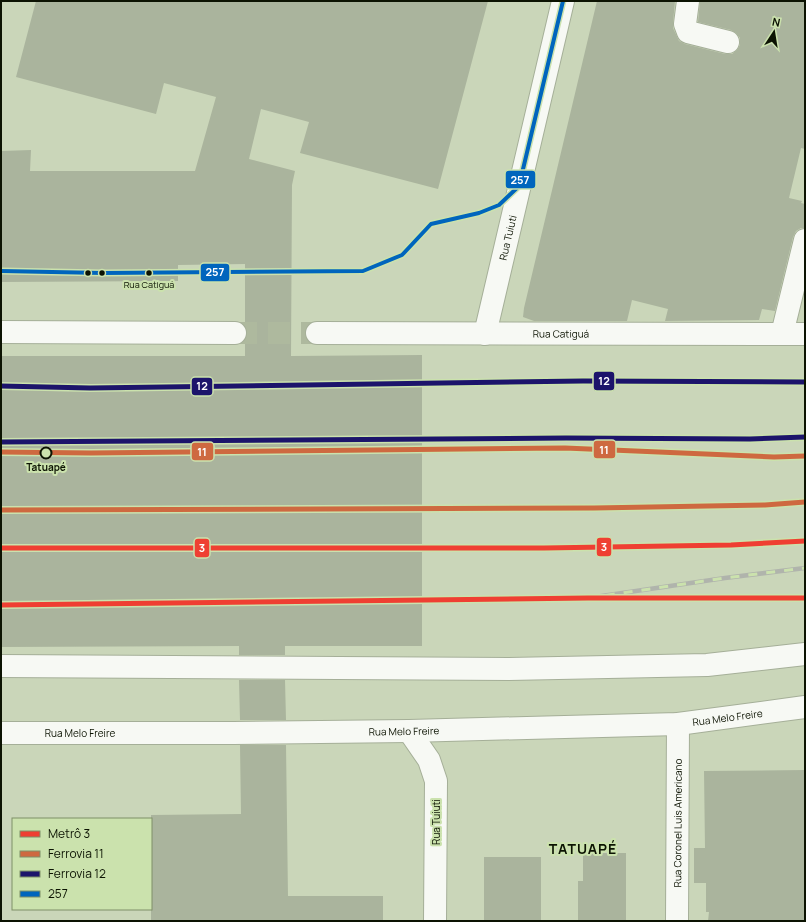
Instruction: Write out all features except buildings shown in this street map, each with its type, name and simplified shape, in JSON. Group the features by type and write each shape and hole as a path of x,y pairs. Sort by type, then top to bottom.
{"main road":[{"name":"Rua Tuiuti","path":"485,334 563,1"},
{"path":"688,1 685,24 688,32 728,42"},
{"path":"782,334 805,240"},
{"path":"1,332 235,333"},
{"name":"Rua Catiguá","path":"317,333 805,334"},
{"path":"1,666 509,669 707,665 805,654"},
{"name":"Rua Melo Freire","path":"1,733 409,731 678,724 805,707"},
{"name":"Rua Coronel Luis Americano","path":"677,921 678,724"},
{"name":"Rua Tuiuti","path":"409,731 429,760 436,781 435,921"}],"tunnel":[{"path":"235,333 317,333"}],"railway":[{"path":"588,598 805,568"}],"metro line":[{"name":"3","path":"1,548 544,548 731,545 805,541"},
{"name":"3","path":"1,605 588,598 805,598"}],"rail line":[{"name":"12","path":"1,386 90,388 583,381 805,382"},
{"name":"12","path":"1,442 566,438 750,439 805,437"},
{"name":"11","path":"1,452 91,453 565,448 774,457 805,456"},
{"name":"11","path":"1,510 594,508 765,505 805,502"}],"transit line":[{"name":"257","path":"1,271 103,273 363,271 402,255 431,224 479,213 499,205 519,186 563,1"}],"place":[{"name":"Rua Catiguá","path":"149,273"},
{"name":"Tatuapé","path":"46,453"}],"district":[{"name":"TATUAPÉ","path":"583,848"}]}
